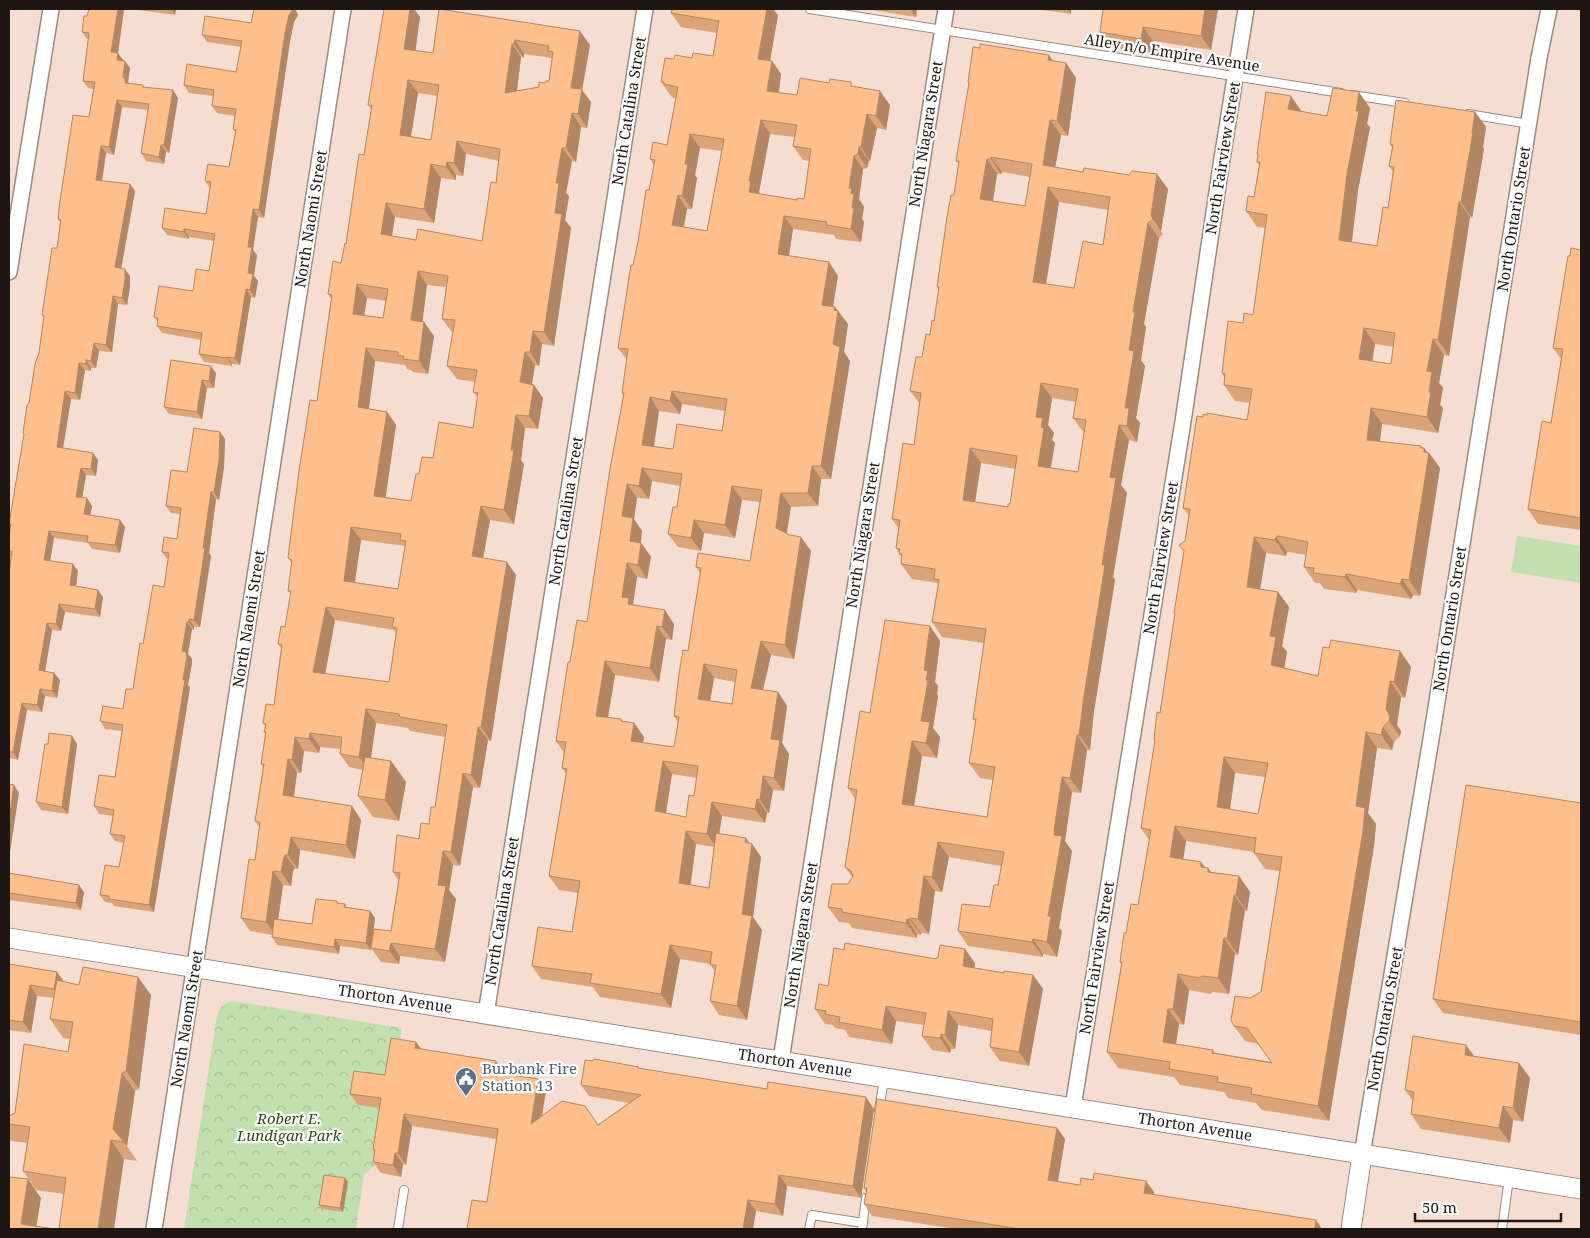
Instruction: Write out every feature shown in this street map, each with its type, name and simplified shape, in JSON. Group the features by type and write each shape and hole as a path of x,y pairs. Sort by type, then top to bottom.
{"street":[{"path":"9,272 51,9"},
{"name":"North Naomi Street","path":"154,1229 343,9"},
{"name":"North Catalina Street","path":"486,1014 646,9"},
{"name":"North Niagara Street","path":"781,1060 946,9"},
{"name":"North Fairview Street","path":"1073,1107 1184,415 1246,9"},
{"name":"North Ontario Street","path":"1351,1229 1545,22 1549,9"},
{"name":"Thorton Avenue","path":"9,938 1581,1189"}],"lane":[{"name":"Alley n/o Empire Avenue","path":"810,9 1412,104"},
{"path":"1461,113 1529,124"},
{"path":"878,1116 884,1077"},
{"path":"1502,1229 1510,1178"},
{"path":"398,1229 404,1190"},
{"path":"809,1229 812,1215 862,1226 867,1194"}],"green space":[{"path":"1517,536 1581,546 1581,583 1511,572"},
{"name":"Robert E. Lundigan Park","path":"232,1001 402,1028 393,1087 376,1107 388,1110 381,1161 364,1175 356,1229 184,1229 217,1016 222,1006"}],"building":[{"path":"89,9 118,9 111,52 118,53 117,60 125,61 123,77 125,78 125,83 173,90 164,145 161,145 159,157 141,153 149,104 117,100 109,147 101,146 96,180 130,184 115,267 125,269 125,280 122,298 113,296 106,345 94,343 91,361 86,360 86,364 79,363 75,393 65,391 57,447 93,453 91,469 81,468 76,497 87,498 84,514 120,520 115,545 87,542 88,536 49,531 44,560 73,564 70,585 98,590 95,609 59,604 56,624 47,623 39,670 54,673 52,691 40,689 37,705 22,703 13,752 9,752 9,573 12,551 9,551 11,524 9,524 27,405 39,353 44,316 42,315 52,248 57,248 61,220 58,219 59,208 73,115 89,117 95,82 83,81 89,33 82,32 84,16 87,16"},
{"path":"254,9 293,9 289,15 285,33 259,210 253,209 248,247 252,247 248,273 253,274 250,290 246,289 235,358 227,358 199,354 202,333 157,326 158,318 154,317 159,286 193,291 196,269 209,271 215,234 162,228 165,208 206,214 211,182 205,181 208,164 229,167 236,130 233,129 236,109 212,106 214,90 184,85 187,64 236,72 242,41 202,35 205,16 251,23"},
{"path":"384,9 410,9 404,49 433,53 439,9 580,31 571,88 582,89 578,114 572,113 566,148 562,148 556,183 559,183 555,213 562,214 544,332 533,331 530,352 525,352 520,382 534,385 529,416 516,415 511,450 514,450 504,510 481,506 472,556 507,562 481,727 478,727 471,775 463,773 451,852 443,851 438,885 446,886 435,949 391,943 389,951 371,948 374,929 391,931 400,873 393,872 397,835 419,839 421,823 429,824 431,807 435,807 447,725 400,717 399,714 366,709 359,757 340,754 342,737 310,733 309,739 295,737 292,760 288,759 283,795 352,806 346,845 291,837 288,855 284,857 281,872 273,871 266,922 241,918 249,859 255,860 260,822 255,821 264,764 261,764 266,732 264,732 266,724 263,723 266,704 274,705 282,645 278,644 281,626 285,627 291,591 288,591 292,560 288,558 310,400 317,401 332,295 328,294 333,261 341,263 346,244 359,154 364,155 372,105 368,105","holes":["515,40 549,46 548,51 553,52 549,81 545,83 539,82 539,87 505,93 512,44 514,44","408,80 439,85 431,140 400,135","457,141 500,149 496,183 491,182 482,241 418,229 416,240 381,234 386,203 424,209 431,164 446,167 447,162 454,163","418,271 448,276 442,319 455,320 447,366 477,370 473,392 478,393 473,428 439,422 433,458 422,457 419,474 416,474 411,501 374,496 387,412 358,407 366,348 398,352 398,356 404,356 403,359 419,361 424,322 411,320","357,284 388,289 383,318 353,314","351,527 401,534 400,540 406,541 398,589 344,581","326,607 394,618 392,627 397,628 389,682 313,672"]},
{"path":"672,9 767,9 758,59 772,61 767,91 797,95 800,78 829,83 830,79 851,82 851,86 880,91 876,116 867,114 861,147 859,147 858,154 854,156 849,188 852,188 851,193 854,194 851,229 826,225 827,222 784,216 778,254 829,262 822,305 835,307 834,310 838,311 833,344 840,347 821,466 812,466 808,493 781,493 780,497 776,528 790,535 801,537 785,645 761,641 751,688 778,692 771,739 780,740 774,778 763,776 760,800 757,799 755,809 712,802 707,834 686,831 679,883 709,888 716,833 746,838 745,842 752,844 742,914 752,916 737,1006 710,1001 716,965 710,965 712,952 670,945 661,994 590,983 592,974 532,966 538,927 572,932 580,881 549,876 567,769 562,768 566,742 556,741 568,662 570,662 577,620 587,622 610,469 624,393 622,393 628,349 618,348 631,265 633,265 638,242 646,190 649,190 655,160 650,159 653,142 667,145 678,87 661,82 665,58 674,59 675,55 692,58 693,53 713,56 719,21 671,13","holes":["761,120 797,125 793,146 811,149 804,199 797,198 797,200 749,192 751,181 749,181","690,134 724,139 707,231 672,225 678,195 682,196 688,164 685,164","672,391 727,399 722,431 677,424 673,449 642,445 650,397 670,401","642,468 682,474 677,507 673,507 668,534 691,538 694,520 725,525 732,486 762,490 750,561 698,553 696,567 701,568 688,651 683,650 679,674 674,716 679,717 674,747 631,741 634,723 621,721 621,719 596,716 605,661 650,668 657,626 662,627 665,610 628,604 629,598 622,597 627,563 638,565 641,543 630,541 633,518 622,516 627,484 639,486","704,664 737,670 732,704 698,699","663,761 698,766 694,796 689,795 686,817 655,811"]},
{"path":"1103,9 1205,9 1201,36 1143,27 1141,39 1100,32"},
{"path":"980,44 1049,55 1048,60 1066,63 1057,121 1050,120 1043,165 1083,172 1084,168 1129,175 1132,171 1157,174 1151,216 1153,219 1148,223 1133,312 1135,312 1129,350 1134,351 1125,408 1129,408 1127,426 1119,425 1110,477 1116,478 1102,565 1105,565 1079,735 1077,735 1070,778 1062,777 1054,831 1054,835 1062,836 1048,916 1051,916 1047,942 1033,939 1032,942 958,931 962,904 990,907 994,885 998,885 1004,852 938,842 932,877 924,876 918,919 907,919 906,923 842,912 842,909 828,907 832,884 848,884 853,876 851,871 845,867 857,790 848,788 860,711 870,713 885,620 930,626 924,670 928,671 926,680 928,680 921,721 930,722 926,743 912,741 902,804 987,817 995,767 969,763 976,719 973,719 986,629 932,622 939,580 934,579 935,569 901,564 902,554 899,554 900,549 896,548 900,520 892,519 903,443 914,445 921,393 910,391 916,357 922,357 926,334 930,335 932,320 934,321 947,217 951,195 954,195 959,161 956,161 973,47 980,48","holes":["991,157 1032,164 1025,206 980,199 987,159 991,159","1048,187 1110,197 1103,245 1083,241 1074,288 1033,282","1041,383 1078,389 1073,418 1086,420 1078,472 1038,466 1044,428 1041,427 1043,418 1036,417","970,448 1017,456 1008,507 963,500"]},
{"path":"1333,88 1359,92 1356,111 1359,111 1347,174 1339,240 1377,246 1383,207 1388,208 1394,167 1389,166 1393,145 1390,144 1396,100 1475,112 1438,340 1433,339 1427,371 1432,372 1427,417 1371,408 1367,440 1421,446 1421,448 1424,448 1424,452 1429,453 1409,580 1402,579 1400,584 1346,574 1345,577 1313,573 1314,568 1304,567 1308,542 1278,536 1275,540 1254,537 1247,587 1278,592 1270,636 1276,637 1271,665 1318,676 1323,647 1329,648 1331,640 1400,651 1394,682 1390,681 1386,709 1390,716 1389,721 1383,727 1381,735 1366,732 1356,806 1365,808 1363,831 1318,1106 1251,1094 1252,1088 1217,1082 1218,1077 1169,1069 1170,1062 1107,1052 1122,962 1120,962 1124,933 1126,933 1131,904 1138,905 1151,830 1141,828 1155,740 1157,712 1160,713 1184,551 1179,545 1185,541 1190,509 1183,508 1197,416 1203,417 1203,414 1207,415 1207,413 1247,420 1252,389 1224,385 1225,374 1222,373 1228,321 1243,323 1244,313 1253,315 1267,215 1246,211 1248,196 1254,197 1260,162 1257,162 1257,154 1266,92 1291,96 1288,109 1327,116","holes":["1364,328 1395,333 1391,364 1359,359","1224,757 1268,763 1258,814 1217,807","1175,826 1256,838 1254,853 1282,857 1261,992 1250,998 1235,996 1231,1020 1234,1026 1247,1028 1272,1063 1212,1053 1213,1050 1163,1042 1168,1009 1173,1009 1178,974 1199,978 1202,976 1218,978 1224,938 1227,939 1239,876 1208,872 1208,868 1201,867 1201,862 1170,857"]},
{"path":"1571,248 1581,250 1581,518 1528,509 1542,421 1551,423 1563,349 1553,348 1568,256 1570,256"},
{"path":"171,360 211,366 209,381 202,380 197,412 164,407"},
{"path":"194,428 220,432 219,460 214,492 211,492 194,620 189,619 189,622 187,622 182,651 186,652 187,656 183,680 185,680 149,905 109,899 109,896 100,895 105,865 119,867 125,836 110,834 114,810 94,806 99,775 115,777 123,725 100,721 103,706 123,709 126,689 133,689 140,643 143,644 153,585 164,587 169,553 162,552 164,537 177,539 181,508 166,506 171,470 187,472"},
{"path":"49,733 72,736 62,807 36,802 45,744 48,744"},
{"path":"365,757 391,761 385,800 358,796"},
{"path":"9,784 14,785 9,820"},
{"path":"1466,785 1581,803 1581,1022 1433,999"},
{"path":"9,873 79,885 76,903 9,893"},
{"path":"316,899 337,901 337,903 345,904 344,907 370,911 366,943 335,939 334,947 272,937 274,919 312,924"},
{"path":"845,943 936,959 938,958 940,945 965,949 963,966 1004,973 1004,971 1033,975 1019,1052 990,1047 993,1019 948,1011 945,1035 941,1034 940,1038 922,1036 926,1013 886,1006 882,1030 839,1022 840,1017 825,1014 826,1011 815,1009 819,984 828,986 834,948 844,950"},
{"path":"9,964 57,972 54,989 30,985 23,1022 9,1020"},
{"path":"83,967 138,977 126,1071 122,1073 113,1129 124,1142 111,1140 98,1229 59,1229 66,1178 23,1171 30,1127 9,1124 9,1116 15,1113 24,1044 68,1052 73,1022 50,1019 57,980 79,985"},
{"path":"1413,1036 1466,1045 1465,1055 1519,1063 1513,1108 1503,1106 1499,1128 1411,1114 1414,1092 1405,1090"},
{"path":"391,1038 416,1042 415,1048 496,1061 494,1072 538,1079 531,1124 562,1101 585,1106 598,1125 641,1095 581,1085 585,1060 593,1061 594,1059 767,1089 768,1082 866,1097 853,1186 779,1175 775,1204 748,1200 743,1229 467,1229 472,1200 487,1202 498,1129 404,1114 398,1153 395,1153 393,1165 373,1162 375,1150 373,1149 381,1098 350,1094 354,1071 385,1075"},
{"path":"877,1099 1057,1128 1048,1180 1080,1185 1081,1178 1093,1180 1094,1173 1146,1181 1144,1193 1316,1220 1315,1229 1020,1229 864,1204 867,1188 864,1188"},
{"path":"324,1175 345,1178 340,1208 319,1205"},
{"path":"9,1177 28,1179 21,1224 55,1229 9,1229"}],"place":[{"name":"Burbank Fire Station 13","path":"466,1097"}]}
